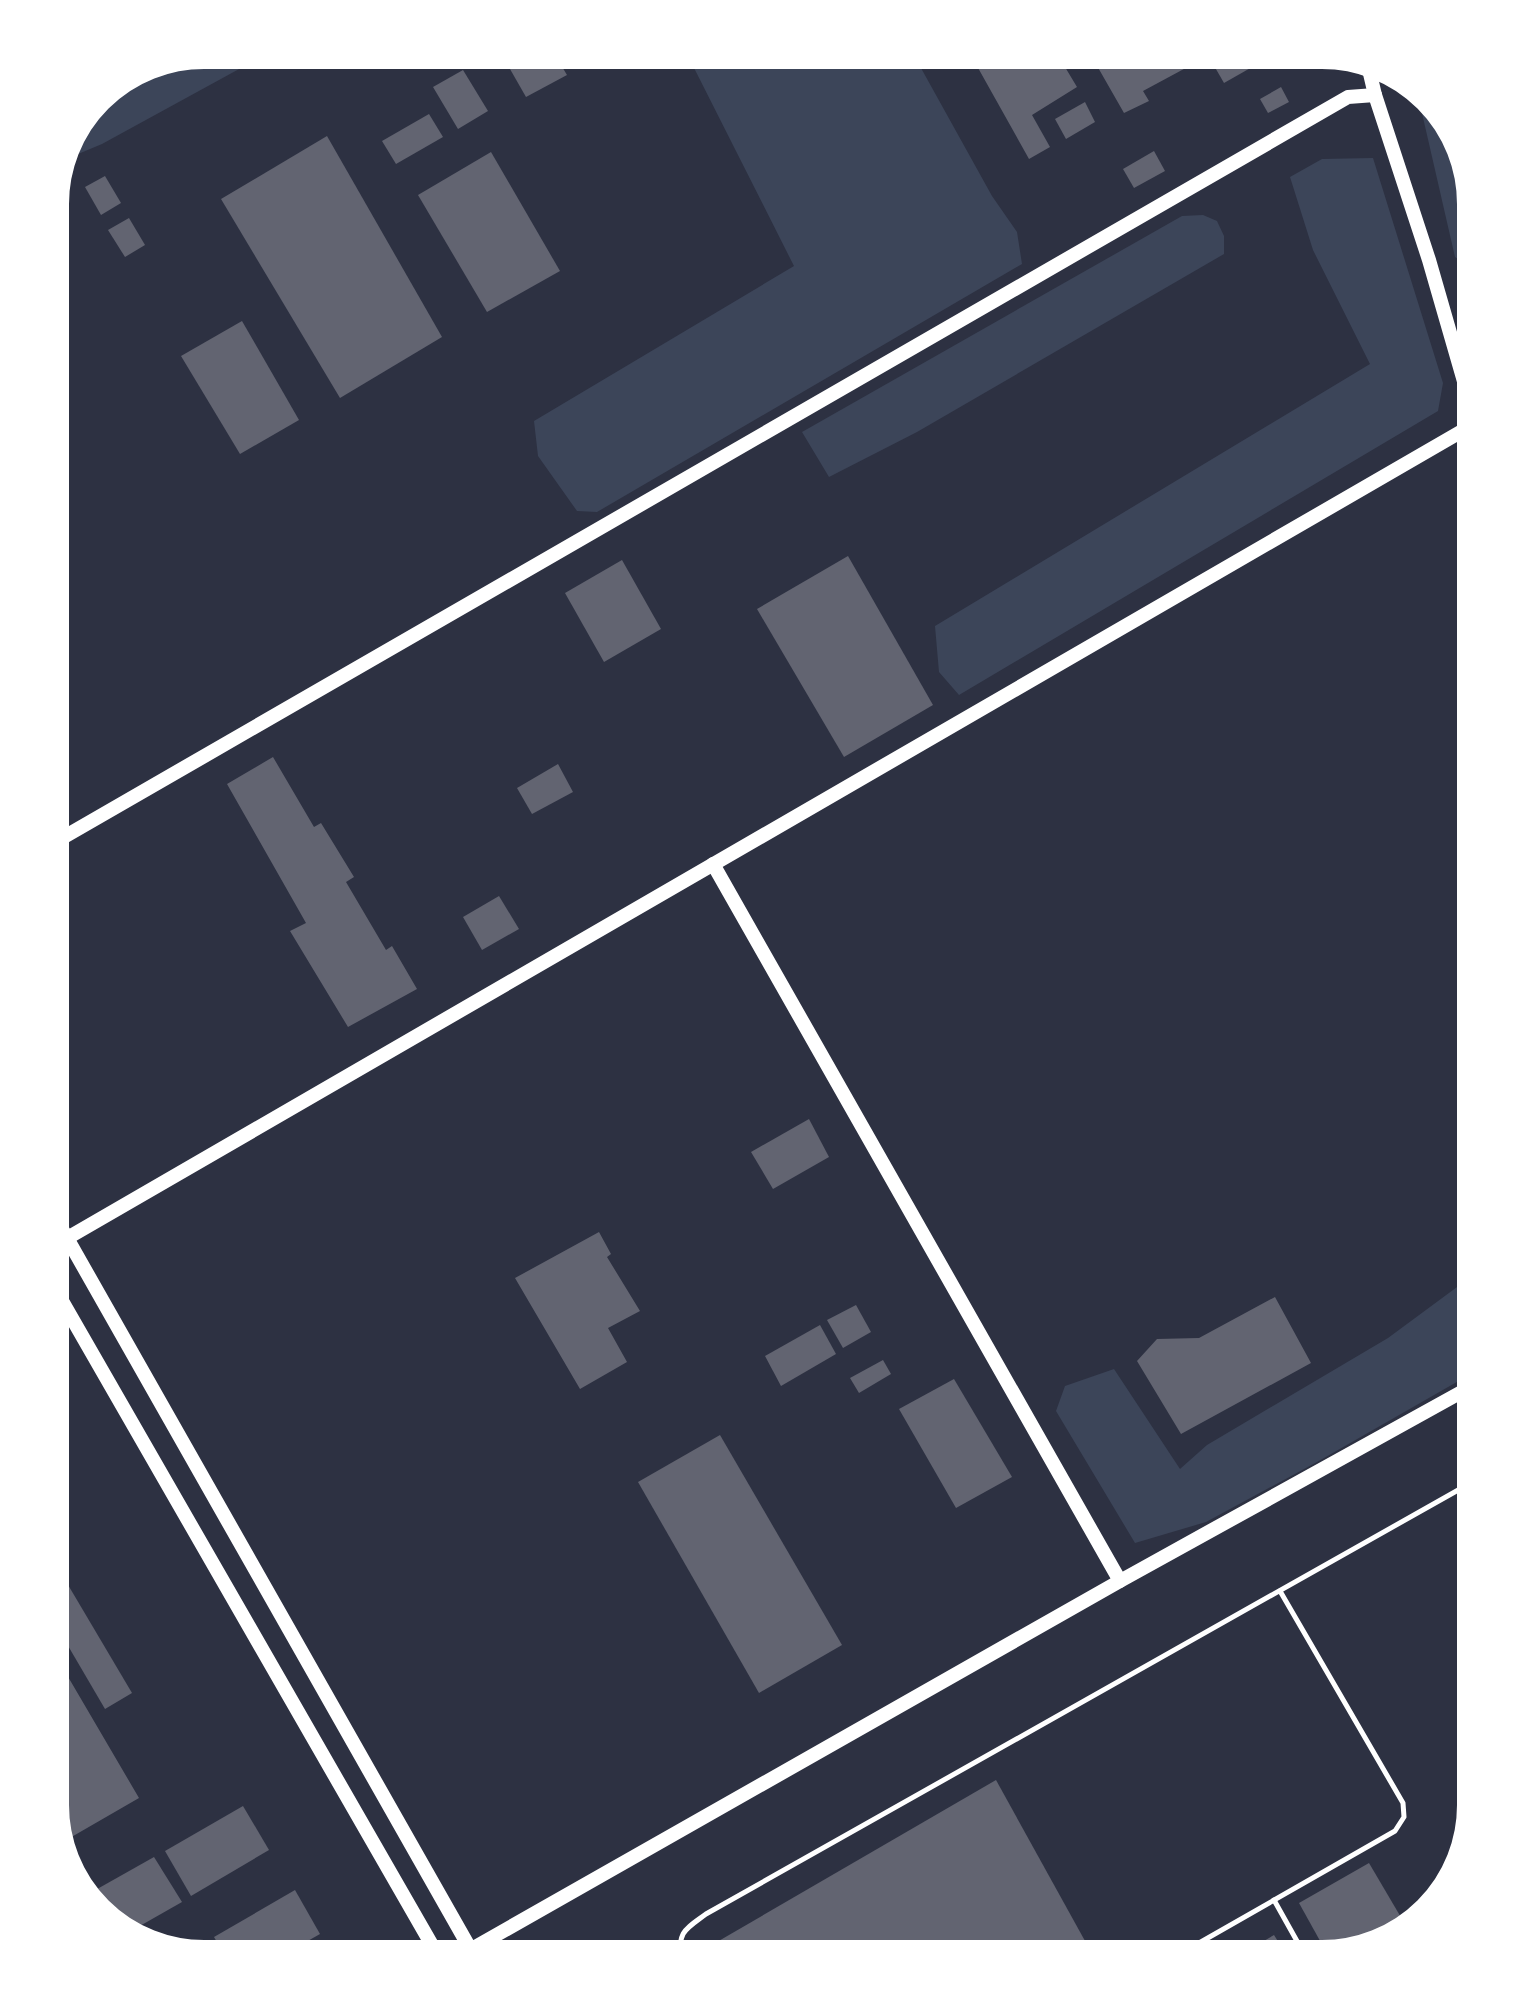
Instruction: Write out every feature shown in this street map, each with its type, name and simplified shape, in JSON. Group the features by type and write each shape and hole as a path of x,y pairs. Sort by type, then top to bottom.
{"street":[{"path":"1370,72 1462,374"},
{"path":"64,837 1348,97 1375,95"},
{"path":"64,1240 1462,431"},
{"path":"713,864 1120,1581"},
{"path":"64,1231 468,1945"},
{"path":"64,1304 432,1945"},
{"path":"491,1945 1120,1581 1462,1392"}],"lane":[{"path":"680,1945 686,1929 706,1914 1462,1488"},
{"path":"1195,1945 1395,1831 1404,1817 1403,1803 1280,1591"},
{"path":"1274,1900 1299,1945"}],"shaded area":[{"path":"248,64 102,144 73,156 93,119 126,88 150,75 177,67"},
{"path":"692,64 919,64 992,196 1017,232 1022,264 597,512 577,511 538,456 534,421 794,266"},
{"path":"1420,105 1438,126 1457,168 1462,204 1462,262 1455,257"},
{"path":"1373,158 1443,383 1438,411 959,695 939,672 935,626 1370,364 1313,250 1290,177 1322,159"},
{"path":"1203,215 1217,221 1224,236 1224,254 917,432 829,477 802,432 1182,216"},
{"path":"1462,1283 1462,1379 1206,1522 1135,1543 1056,1411 1065,1386 1114,1369 1180,1469 1207,1445 1388,1338"}],"building":[{"path":"519,64 560,64 567,75 526,97 510,69"},
{"path":"976,64 1063,64 1077,87 1032,115 1050,147 1029,159"},
{"path":"1096,64 1193,64 1143,91 1149,101 1124,113"},
{"path":"1213,64 1257,64 1224,83"},
{"path":"463,70 488,111 458,129 433,87"},
{"path":"1281,87 1289,102 1268,113 1260,99"},
{"path":"1085,102 1095,122 1066,139 1055,119"},
{"path":"429,114 443,137 396,164 382,141"},
{"path":"327,136 442,337 340,398 221,199"},
{"path":"1154,151 1165,171 1134,188 1123,169"},
{"path":"491,152 560,271 487,312 418,195"},
{"path":"105,176 121,203 101,215 85,187"},
{"path":"129,218 145,245 125,257 108,230"},
{"path":"242,321 299,420 240,454 181,356"},
{"path":"848,556 933,705 844,757 757,609"},
{"path":"622,560 661,629 604,662 565,593"},
{"path":"273,757 314,827 321,823 354,877 346,882 386,950 392,946 417,989 348,1027 290,931 306,923 227,784"},
{"path":"558,764 573,792 532,814 517,788"},
{"path":"499,896 519,929 482,950 463,917"},
{"path":"809,1119 829,1157 773,1189 751,1152"},
{"path":"599,1232 611,1254 607,1257 640,1311 608,1328 627,1362 580,1389 515,1278"},
{"path":"1275,1297 1311,1363 1181,1434 1137,1361 1157,1339 1199,1338"},
{"path":"856,1305 871,1332 843,1348 827,1320"},
{"path":"820,1325 836,1354 781,1386 765,1356"},
{"path":"883,1360 891,1374 859,1393 850,1378"},
{"path":"954,1379 1012,1477 956,1508 899,1409"},
{"path":"720,1435 842,1645 759,1693 638,1482"},
{"path":"64,1578 132,1693 105,1709 64,1639"},
{"path":"64,1670 139,1798 68,1839 64,1805"},
{"path":"996,1780 1087,1945 712,1945"},
{"path":"243,1806 269,1850 191,1896 165,1851"},
{"path":"154,1857 182,1902 137,1928 112,1910 94,1891"},
{"path":"1369,1863 1402,1919 1358,1940 1322,1945 1299,1903"},
{"path":"295,1890 320,1934 301,1945 219,1945 214,1937"},
{"path":"1274,1935 1280,1945 1257,1945"}]}
